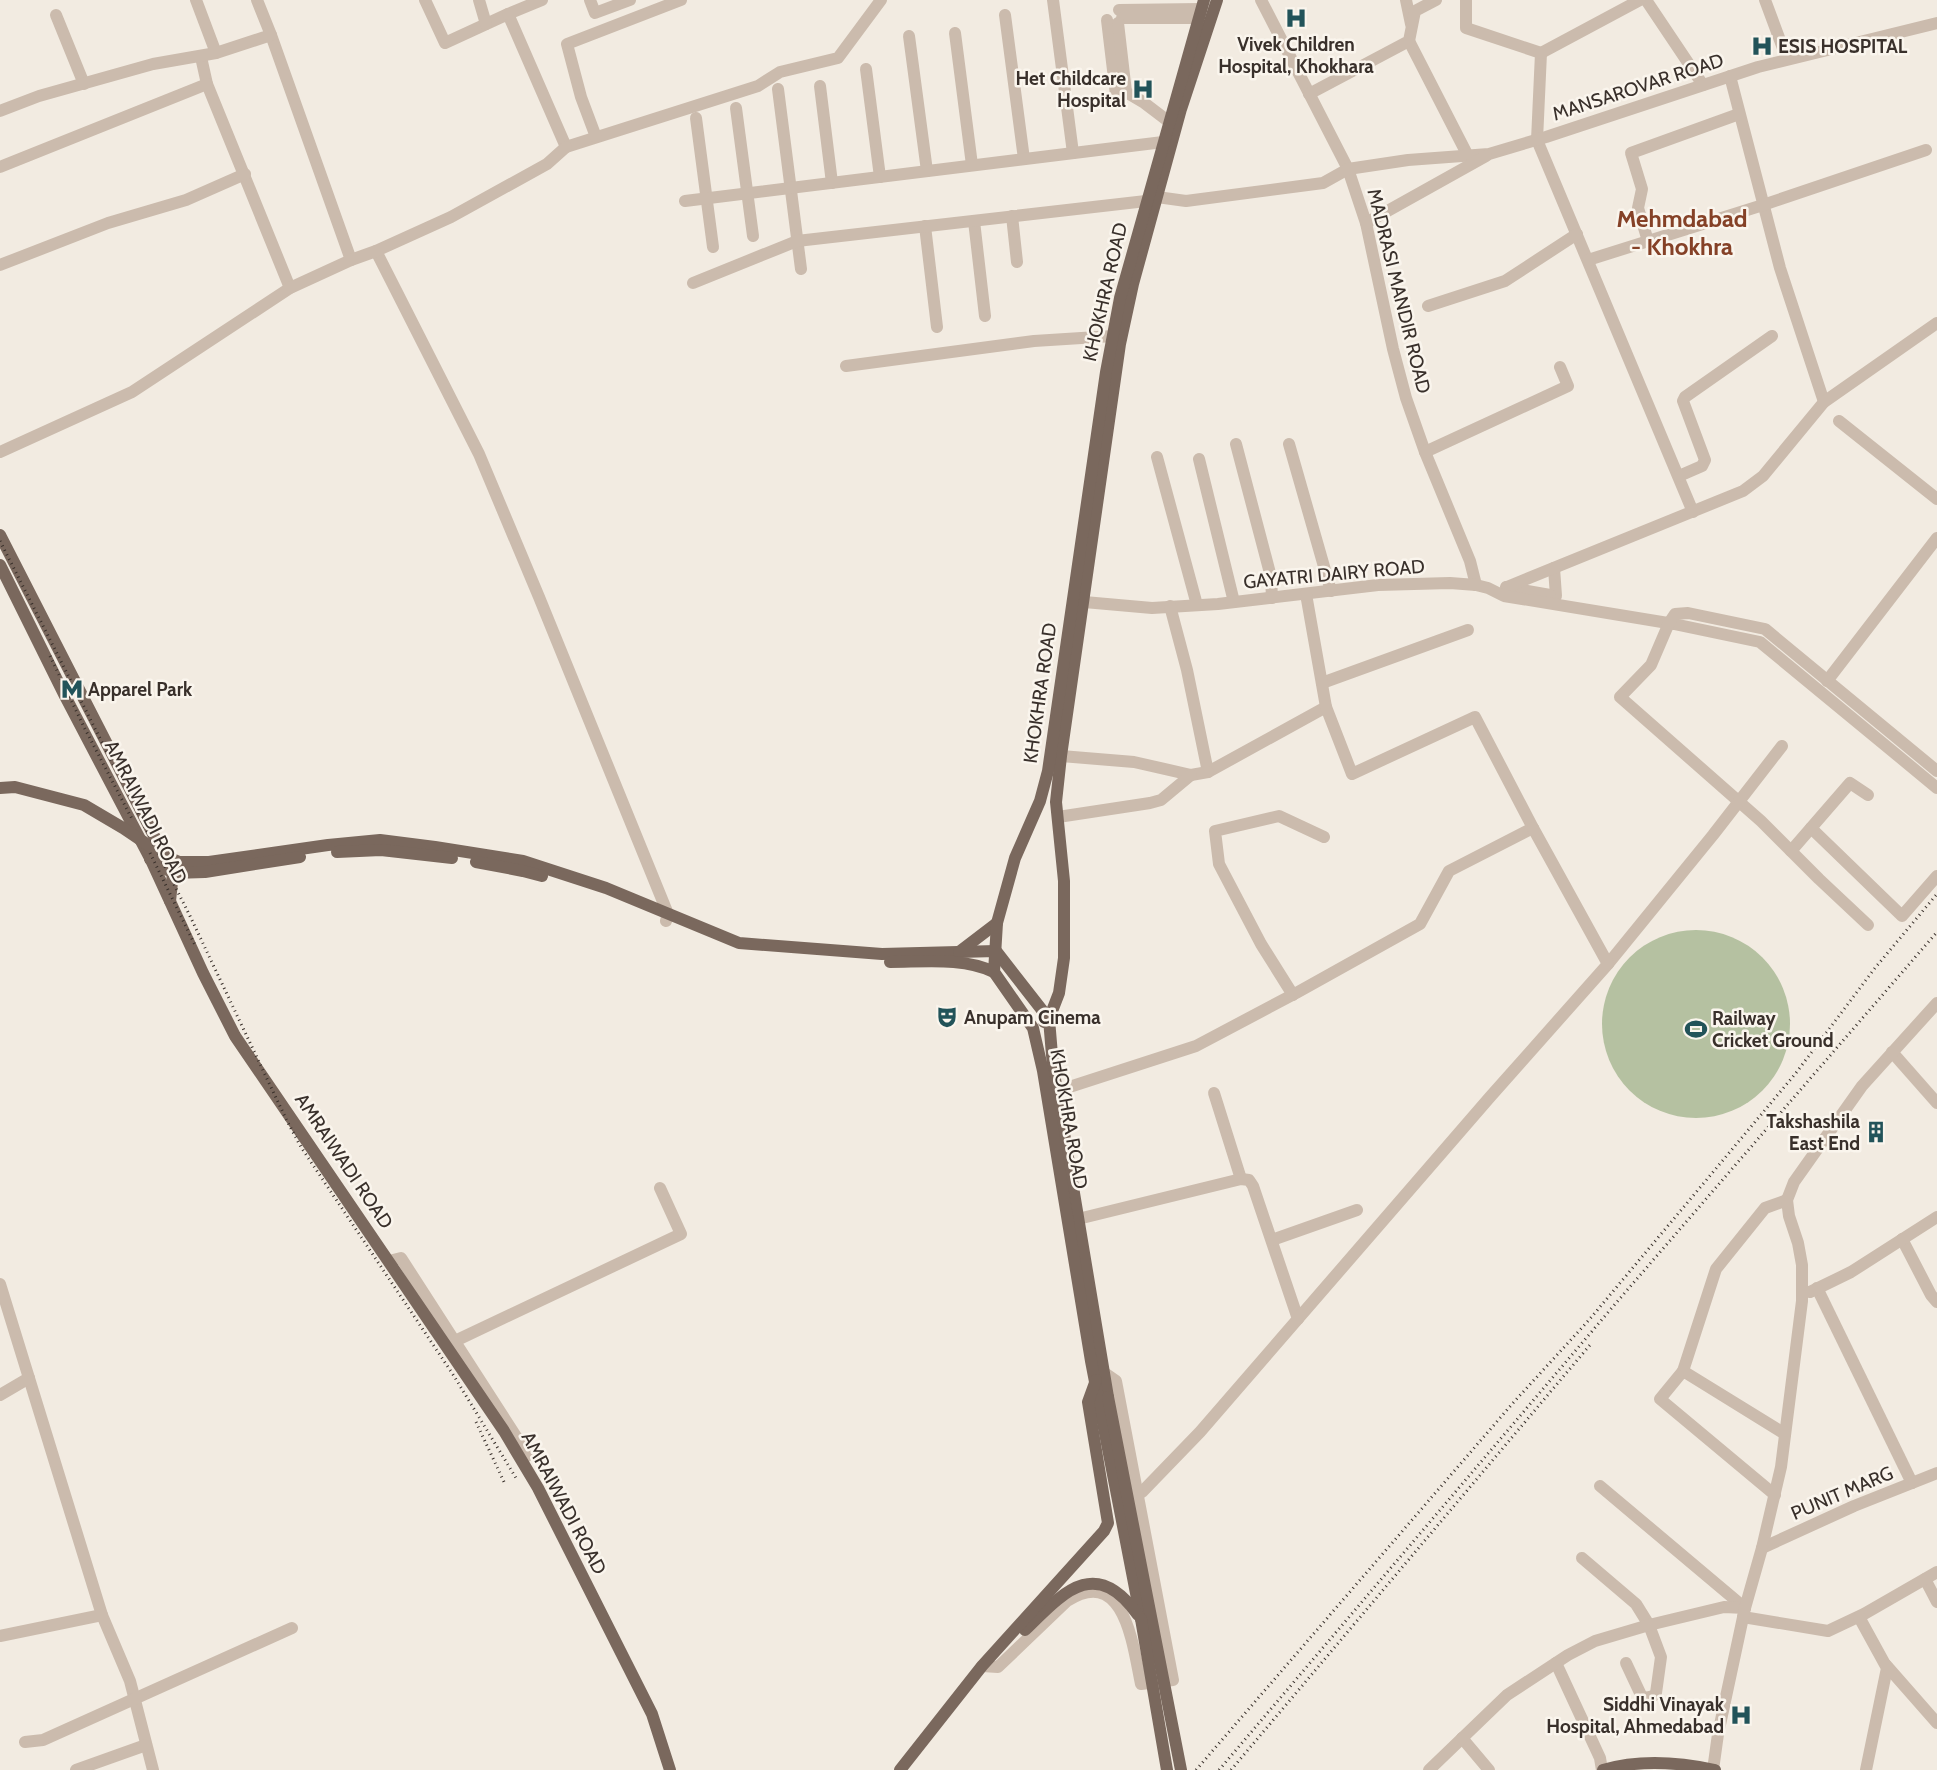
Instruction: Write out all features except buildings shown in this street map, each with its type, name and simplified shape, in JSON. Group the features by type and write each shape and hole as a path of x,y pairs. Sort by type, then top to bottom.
{"main road":[{"name":"KHOKHRA ROAD","path":"1103,1398 1078,1219 1057,1091 1049,1020 1059,993 1064,958 1064,881 1056,802 1078,601 1112,336 1120,298 1217,0"},
{"name":"KHOKHRA ROAD","path":"1100,1372 1043,1071 1033,1028 994,972 997,923 1015,858 1040,801 1048,770 1120,344 1168,121 1201,9"},
{"path":"0,535 157,857"},
{"name":"AMRAIWADI ROAD","path":"0,565 65,696 141,841"},
{"path":"0,788 16,787 84,805 141,841 173,873"},
{"path":"0,796 16,796 82,813 157,857 179,862 218,865"},
{"path":"1040,801 1056,802"},
{"path":"173,873 328,845 380,840 435,846 522,861 606,888 738,950 875,962 960,962 981,966 994,972"},
{"name":"AMRAIWADI ROAD","path":"157,857 170,901 203,973 235,1036 504,1431 538,1488 652,1714 667,1769"},
{"path":"170,901 173,873"},
{"path":"667,918 739,943 882,954 996,951 1049,1020 1033,1028"},
{"path":"959,952 997,923"},
{"path":"900,1770 982,1666 1104,1531 1108,1523 1088,1402 1100,1372"},
{"path":"1103,1398 1167,1770"},
{"path":"1103,1398 1181,1770"},
{"path":"982,1666 1002,1651 1067,1591 1079,1585 1100,1584 1111,1587 1129,1602 1141,1619"},
{"path":"1603,1770 1641,1762 1675,1764 1714,1770"}],"street":[{"path":"196,0 216,53"},
{"path":"257,0 351,260"},
{"path":"425,0 445,43 542,0"},
{"path":"479,0 486,24"},
{"path":"590,0 595,13 630,0"},
{"path":"596,137 581,97 567,44 681,0"},
{"path":"0,452 132,392 290,288 351,260 376,252 452,217 547,164 566,147 758,86 780,72 838,58 881,0"},
{"path":"1053,0 1073,153"},
{"path":"1257,0 1267,14"},
{"path":"1261,0 1267,14"},
{"path":"1406,0 1412,26"},
{"path":"1436,0 1415,11 1409,41 1468,156"},
{"path":"1464,0 1466,28 1541,53 1640,0"},
{"path":"1646,0 1703,85"},
{"path":"1765,0 1787,59"},
{"path":"1116,18 1201,9"},
{"path":"508,14 566,147"},
{"name":"MADRASI MANDIR ROAD","path":"1267,14 1348,169 1366,223 1400,379 1425,452 1482,587"},
{"path":"56,15 84,84"},
{"path":"1005,15 1024,159"},
{"path":"1116,18 1116,96"},
{"path":"1116,18 1126,92 1168,121"},
{"name":"MANSAROVAR ROAD","path":"693,283 797,241 1151,199 1186,202 1323,182 1348,169 1408,160 1489,154 1787,59 1937,23"},
{"path":"955,33 972,165"},
{"path":"0,110 39,96 153,64 201,57 270,35"},
{"path":"909,36 926,171"},
{"path":"1309,94 1409,41"},
{"path":"1541,53 1537,140 1693,512"},
{"path":"201,57 207,84 245,174 257,211 290,288"},
{"path":"866,69 880,177"},
{"path":"1730,76 1783,277 1824,402"},
{"path":"0,167 207,84"},
{"path":"820,86 832,183"},
{"path":"778,89 801,270"},
{"path":"736,108 753,236"},
{"path":"1648,241 1638,208 1642,189 1631,153 1740,114"},
{"path":"696,118 713,247"},
{"path":"685,201 1163,142"},
{"path":"1588,260 1763,205 1926,150"},
{"path":"1366,223 1489,154"},
{"path":"0,264 108,223 186,200 245,174"},
{"path":"1012,216 1017,262"},
{"path":"974,221 985,316"},
{"path":"925,226 937,327"},
{"path":"1428,306 1505,281 1577,234"},
{"path":"376,252 479,454 539,596 667,918"},
{"path":"1506,587 1743,492 1763,476 1824,402 1937,323"},
{"path":"846,366 1034,341 1112,336"},
{"path":"1679,476 1702,466 1705,460 1684,401 1685,397 1772,336"},
{"path":"1425,452 1568,386 1560,367"},
{"path":"1838,421 1937,499"},
{"path":"1236,444 1271,577 1272,598"},
{"path":"1289,444 1331,591"},
{"path":"1157,457 1197,605"},
{"path":"1200,459 1234,602"},
{"path":"1827,681 1937,538"},
{"path":"1554,568 1556,596"},
{"name":"GAYATRI DAIRY ROAD","path":"1078,601 1152,608 1234,602 1378,585 1450,583 1482,587 1504,596 1672,621"},
{"path":"1482,587 1506,587 1556,596 1760,642 1937,788"},
{"path":"1306,594 1326,707 1352,774 1475,717 1533,828 1608,964"},
{"path":"1170,606 1187,670 1208,772"},
{"path":"1868,925 1739,802 1620,697 1651,665 1675,614 1688,613 1765,630 1937,771"},
{"path":"1672,621 1763,637 1937,780"},
{"path":"1322,683 1468,630"},
{"path":"1058,817 1161,800 1191,776 1208,772 1326,707"},
{"path":"1142,1492 1200,1432 1608,964 1782,746"},
{"path":"1061,756 1134,762 1191,776"},
{"path":"1791,851 1850,783 1868,795"},
{"path":"1293,995 1261,944 1219,864 1215,831 1279,816 1324,837"},
{"path":"1057,1091 1196,1046 1293,995 1420,924 1449,871 1533,828"},
{"path":"1811,828 1902,916 1937,876"},
{"path":"1714,1770 1718,1734 1744,1613 1781,1467 1802,1296 1802,1265 1798,1243 1789,1216 1787,1200 1794,1182 1862,1086 1937,1003"},
{"path":"1892,1052 1937,1103"},
{"path":"1214,1092 1241,1179"},
{"path":"1078,1219 1241,1179 1249,1180 1253,1186 1298,1319"},
{"path":"455,1340 681,1234 660,1188"},
{"path":"1774,1495 1660,1399 1683,1371 1716,1269 1765,1208 1787,1200"},
{"path":"1272,1240 1357,1210"},
{"path":"1802,1296 1851,1272 1937,1217"},
{"path":"1902,1239 1931,1295 1937,1302"},
{"path":"389,1261 401,1258 528,1455 522,1460"},
{"path":"0,1284 102,1615 130,1681 153,1770"},
{"path":"1817,1288 1912,1483"},
{"path":"1683,1371 1785,1434"},
{"path":"982,1666 998,1667 1067,1601 1078,1594 1091,1591 1104,1594 1114,1600 1123,1611 1141,1684 1173,1680 1116,1381 1100,1372"},
{"path":"0,1395 29,1378"},
{"name":"PUNIT MARG","path":"1762,1548 1854,1506 1937,1473"},
{"path":"1600,1486 1744,1613"},
{"path":"1582,1558 1636,1604 1649,1625 1661,1657 1656,1693 1653,1696 1645,1698 1641,1695 1626,1663"},
{"path":"1429,1770 1507,1695 1556,1663 1595,1641 1724,1606 1744,1613 1828,1631 1859,1617 1937,1572"},
{"path":"1926,1578 1937,1602"},
{"path":"0,1636 102,1615"},
{"path":"1859,1617 1886,1665 1937,1723"},
{"path":"25,1742 43,1740 292,1628"},
{"path":"1556,1663 1600,1758 1603,1770"},
{"path":"1866,1770 1887,1668 1886,1665"},
{"path":"1462,1738 1489,1770"},
{"path":"76,1770 146,1745"}],"green space":[{"name":"Railway Cricket Ground","path":"1687,930 1705,930 1723,934 1740,941 1756,951 1769,964 1783,988 1790,1015 1790,1033 1783,1060 1769,1084 1756,1097 1740,1107 1723,1114 1705,1118 1687,1118 1669,1114 1652,1107 1636,1097 1623,1084 1613,1068 1606,1051 1602,1033 1602,1015 1606,997 1613,980 1623,964 1636,951 1652,941 1669,934"}],"railway":[{"path":"0,541 190,916 301,1147 454,1376 516,1478"},
{"path":"50,656 84,727 132,819"},
{"path":"150,853 196,947"},
{"path":"1196,1770 1513,1403 1589,1320 1796,1073 1875,968 1937,894"},
{"path":"1219,1770 1616,1303 1937,932"},
{"path":"1231,1770 1590,1345"},
{"path":"476,1422 505,1484"}],"place":[{"name":"Vivek Children Hospital, Khokhara","path":"1296,18"},
{"name":"ESIS HOSPITAL","path":"1762,46"},
{"name":"Het Childcare Hospital","path":"1143,89"},
{"name":"Apparel Park","path":"72,689"},
{"name":"Anupam Cinema","path":"947,1017"},
{"name":"Railway Cricket Ground","path":"1696,1029"},
{"name":"Takshashila East End","path":"1876,1132"},
{"name":"Siddhi Vinayak Hospital, Ahmedabad","path":"1741,1715"}],"district":[{"name":"Mehmdabad - Khokhra","path":"1682,232"}]}
